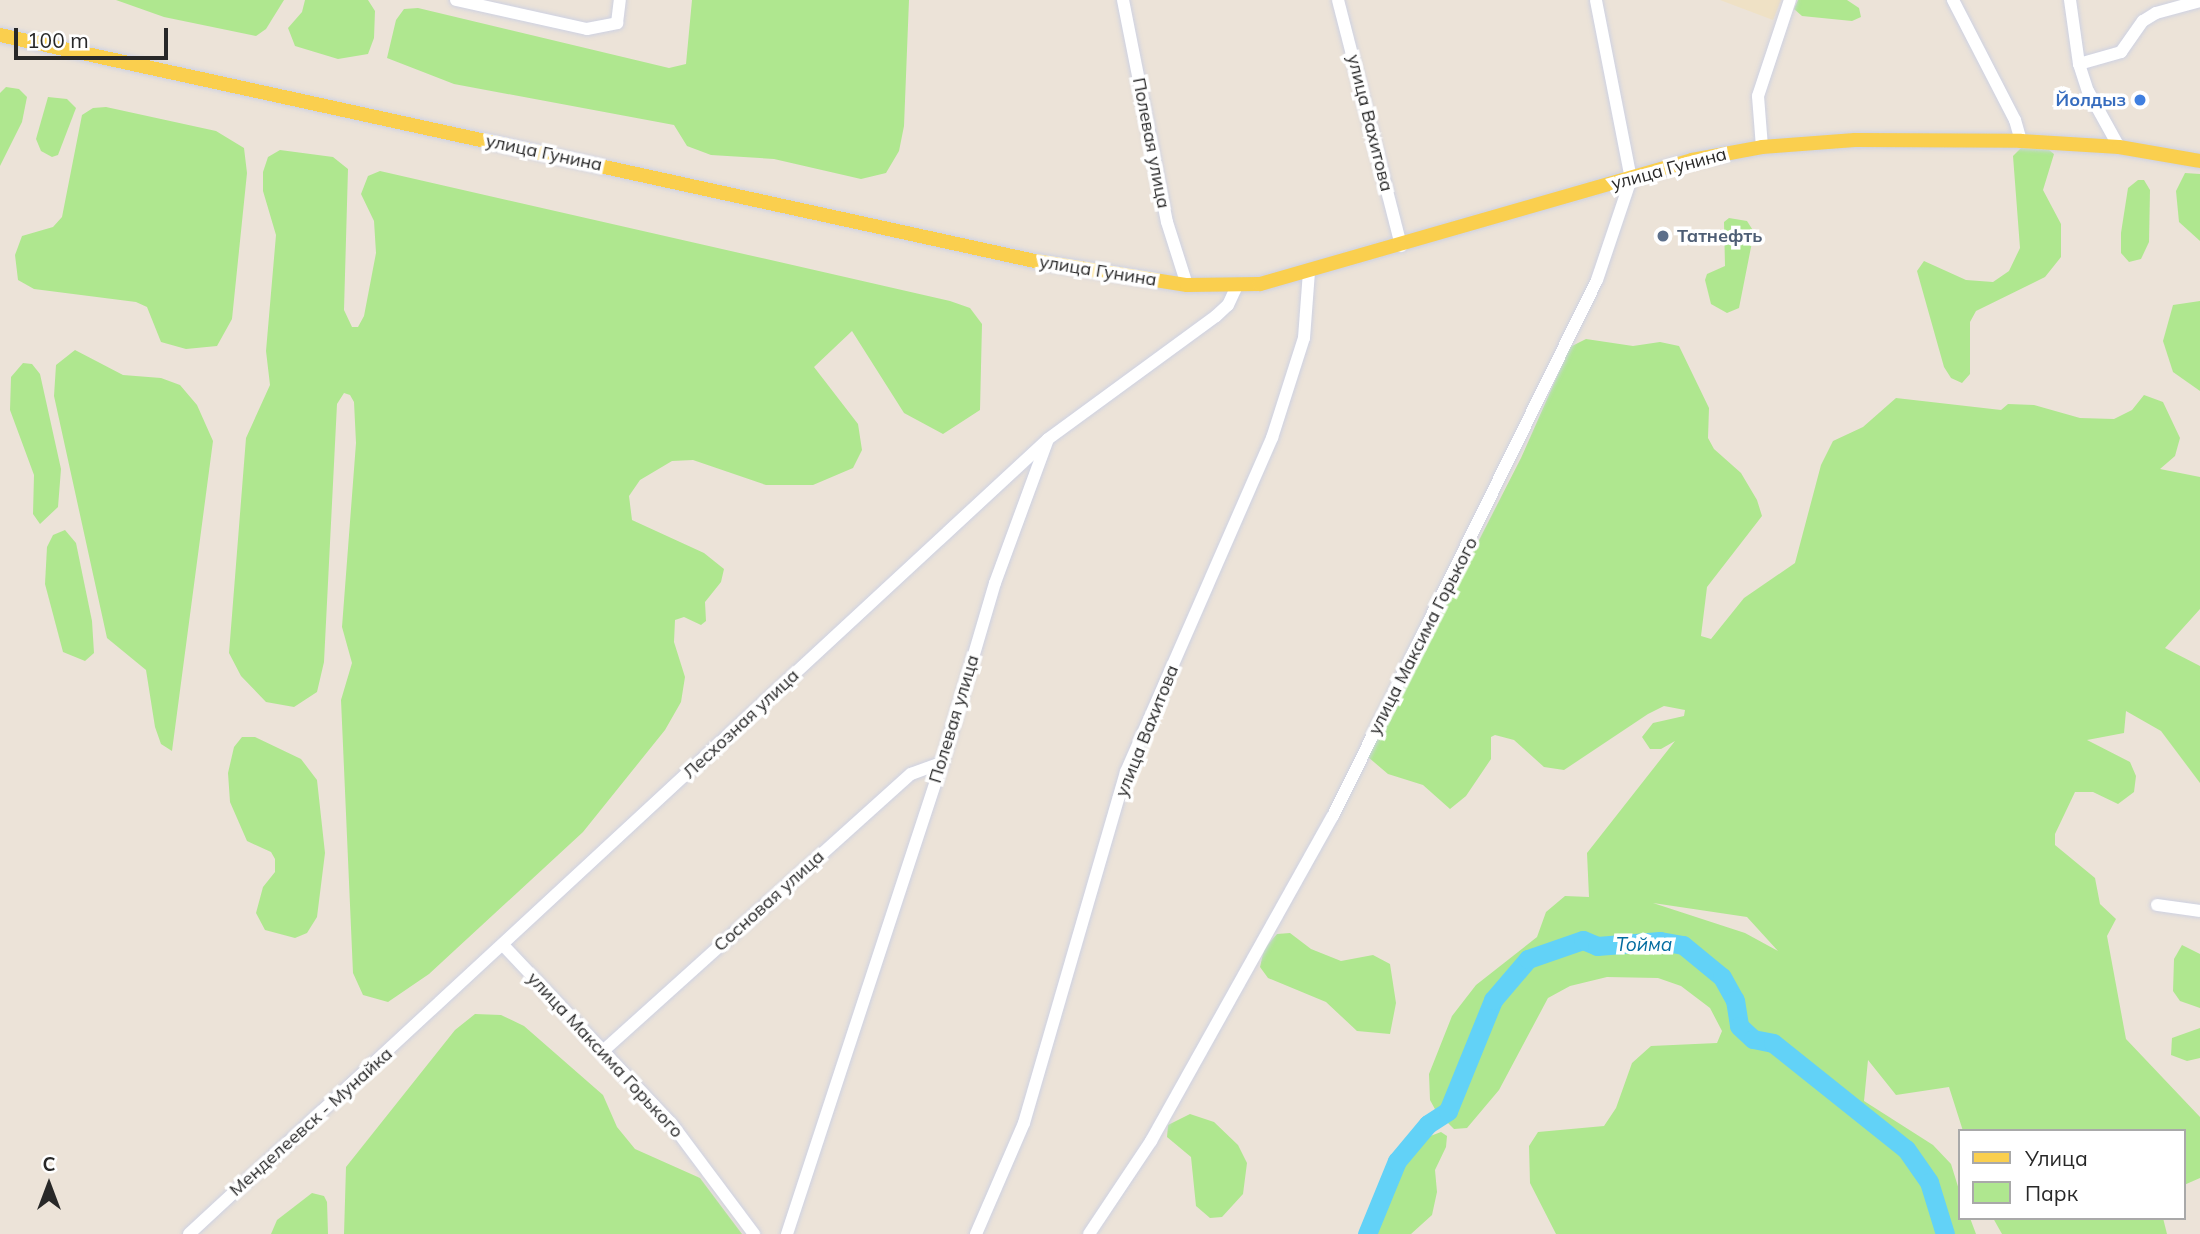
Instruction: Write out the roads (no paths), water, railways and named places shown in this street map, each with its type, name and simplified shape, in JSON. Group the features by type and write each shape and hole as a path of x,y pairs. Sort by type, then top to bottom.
{"main road":[{"name":"улица Гунина","path":"0,36 1035,261 1187,285 1237,286 1310,271 1692,160 1762,147 1855,140 2021,141 2119,147 2200,161"}],"street":[{"path":"456,0 587,29 617,23 620,0"},
{"name":"Полевая улица","path":"1123,0 1167,222 1187,285"},
{"name":"улица Вахитова","path":"1338,0 1401,246"},
{"name":"улица Максима Горького","path":"1089,1234 1151,1141 1333,816 1586,304 1616,234 1631,179 1596,0"},
{"path":"1762,147 1758,96 1790,0"},
{"path":"1953,0 2015,120 2021,141"},
{"path":"2070,0 2079,64 2088,91 2119,147"},
{"path":"2079,64 2121,52 2143,20 2196,1"},
{"name":"улица Вахитова","path":"976,1234 1024,1124 1126,772 1272,438 1304,338 1310,271"},
{"path":"1048,439 1216,316 1228,305 1237,286"},
{"name":"Полевая улица","path":"787,1234 942,763 995,583 1048,439"},
{"name":"Лесхозная улица","path":"434,1009 1048,439"},
{"name":"Сосновая улица","path":"603,1051 911,774 942,763"},
{"path":"2157,905 2200,911"},
{"name":"улица Максима Горького","path":"503,945 671,1123 754,1234"},
{"name":"Менделеевск - Мунайка","path":"189,1234 434,1009"}],"waterway":[{"name":"Тойма","path":"1367,1234 1397,1161 1428,1124 1448,1111 1493,1000 1528,959 1583,940 1597,946 1660,941 1683,945 1722,977 1735,1000 1739,1026 1753,1039 1773,1043 1906,1149 1929,1182 1945,1234"}],"place":[{"name":"Йолдыз","path":"2140,100"},
{"name":"Татнефть","path":"1663,236"}]}
